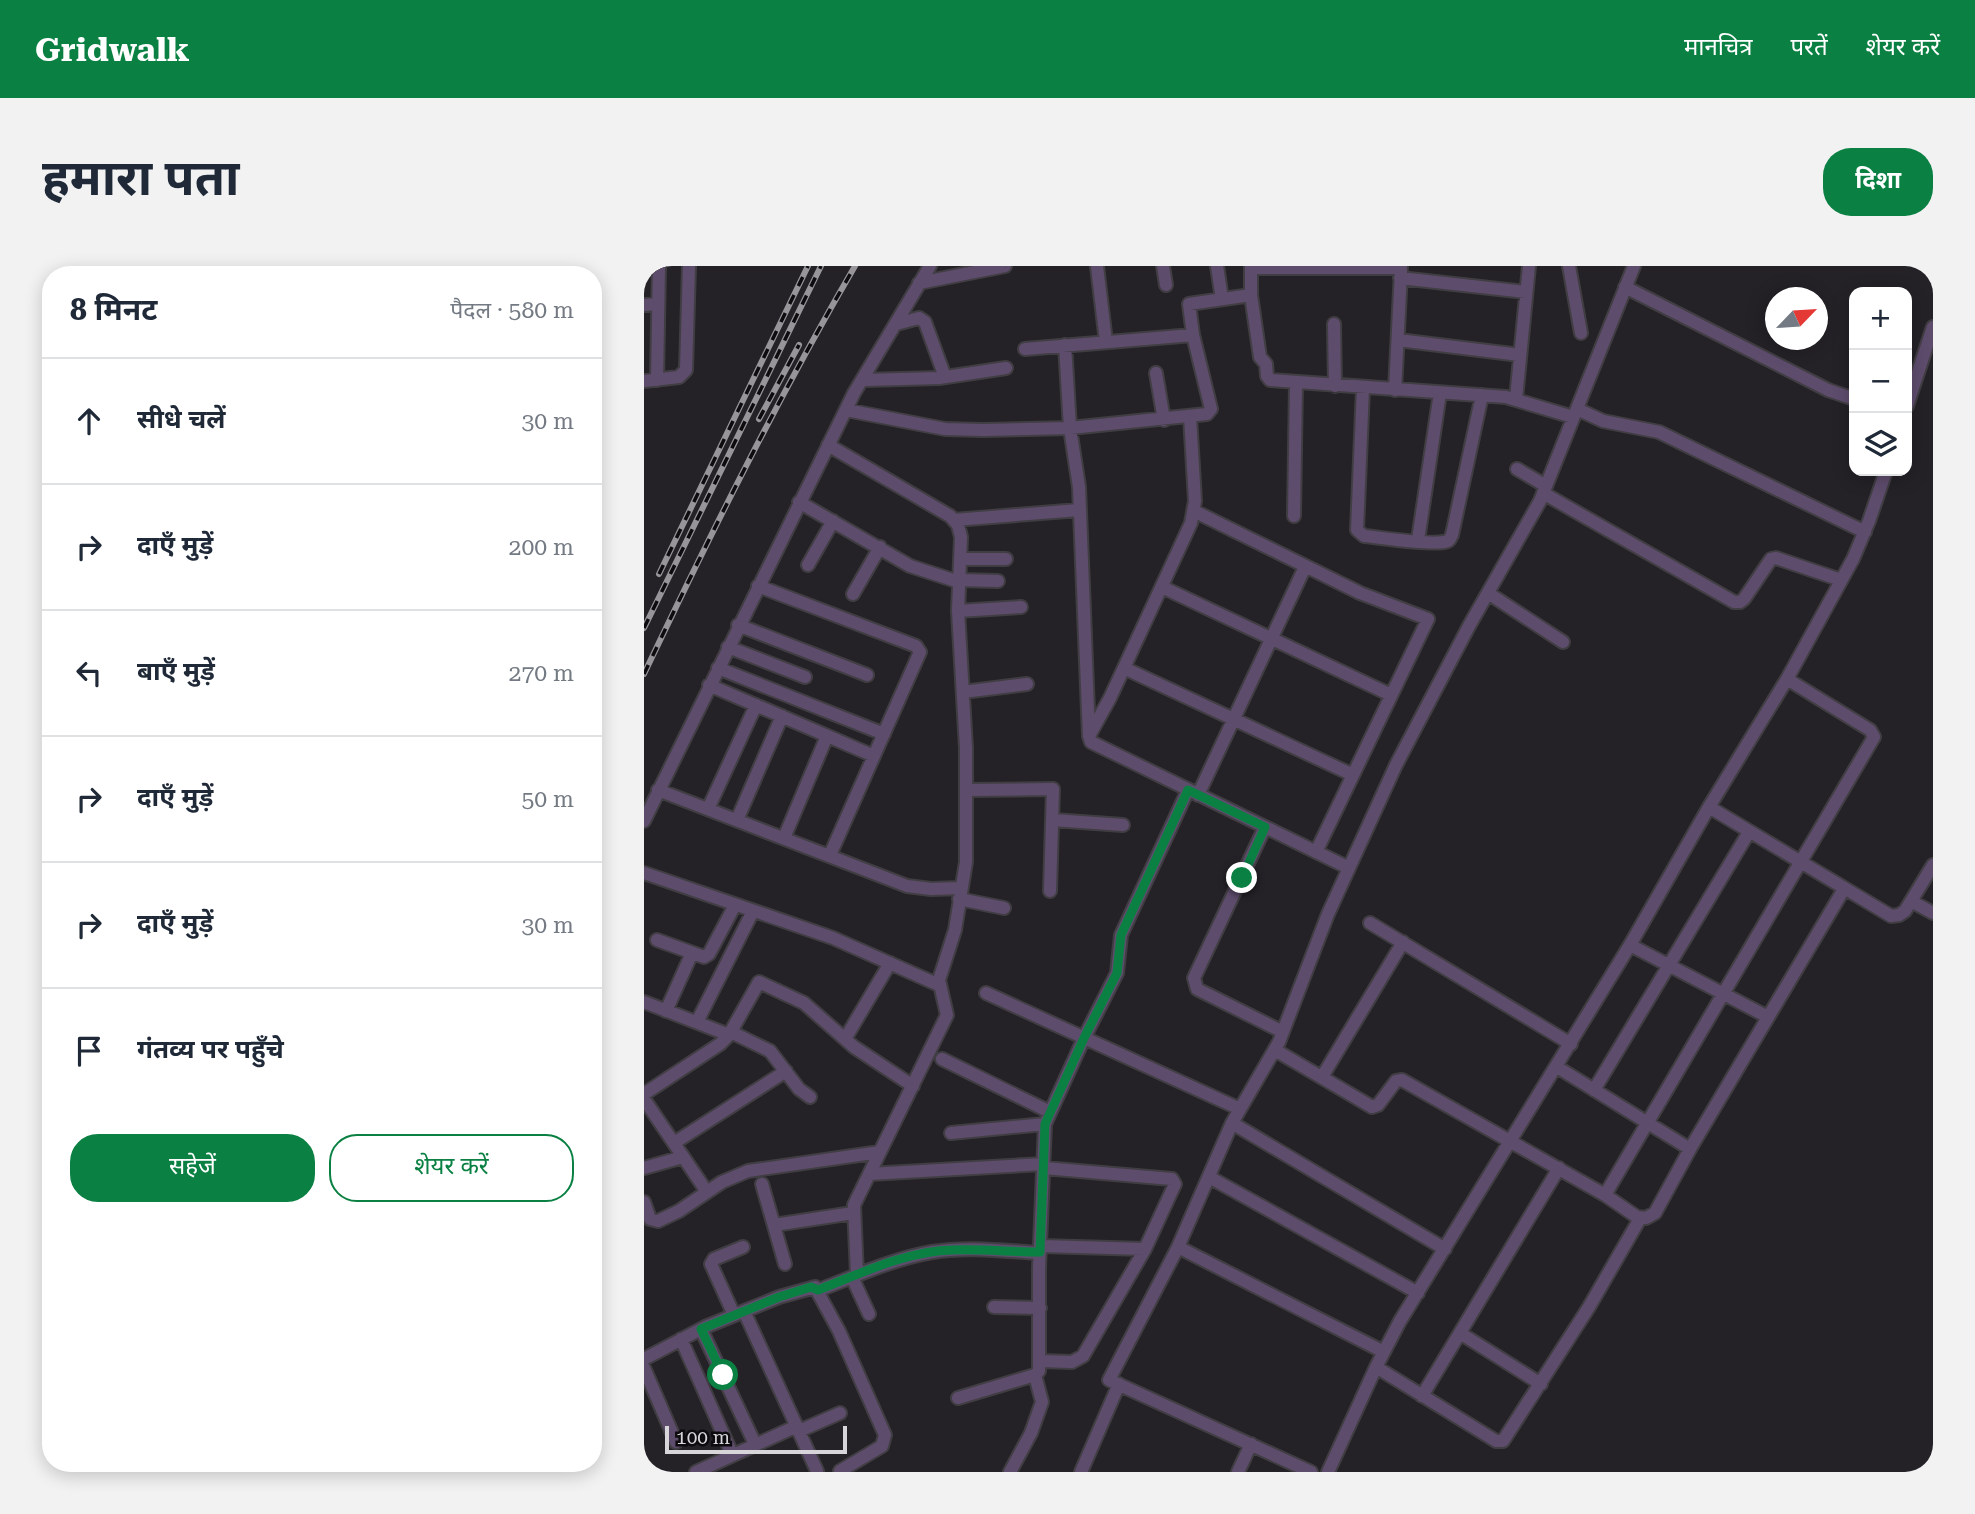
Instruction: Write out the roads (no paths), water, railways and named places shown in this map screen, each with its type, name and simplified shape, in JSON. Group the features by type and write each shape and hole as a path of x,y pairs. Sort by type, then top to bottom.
{"street":[{"path":"659,266 658,344 650,381 679,377 686,370 689,266"},
{"path":"644,821 846,410 930,266"},
{"path":"919,283 1004,266"},
{"path":"1097,266 1106,342"},
{"path":"1163,266 1166,285"},
{"path":"1217,266 1222,299"},
{"path":"1516,399 1530,266"},
{"path":"1569,266 1581,333"},
{"path":"1311,1472 1285,1466 1251,1444 1109,1380 1178,1247 1232,1123 1275,1050 1328,914 1396,765 1544,490 1634,266"},
{"path":"1526,292 1401,271 1251,267 1251,295 1260,357 1266,364 1267,376 1275,382 1516,399 1659,432 1865,531"},
{"path":"1395,390 1401,271"},
{"path":"1625,287 1828,390 1849,397"},
{"path":"846,410 945,429 1070,428 1207,414 1211,409 1193,335 1189,304 1251,295"},
{"path":"644,305 658,304"},
{"path":"896,324 919,318 925,322 945,377"},
{"path":"1334,324 1335,386"},
{"path":"1912,391 1933,327"},
{"path":"1025,349 1193,335"},
{"path":"1398,340 1520,355"},
{"path":"644,345 658,344"},
{"path":"1065,345 1070,428 1078,478 1089,736 1094,745 1349,868"},
{"path":"864,380 945,377 1006,368"},
{"path":"1156,373 1164,420"},
{"path":"1294,516 1296,383"},
{"path":"1363,388 1357,530 1364,536 1445,542 1452,535 1482,396"},
{"path":"1418,540 1440,393"},
{"path":"1089,736 1187,536 1194,512 1190,416"},
{"path":"828,445 954,520 960,531 958,611 967,852 955,930 939,985 947,1015 857,1197 853,1213 855,1276 869,1314"},
{"path":"1517,469 1544,490 1734,601 1740,602 1744,599 1771,558 1842,580"},
{"path":"1328,1472 1376,1367 1418,1293 1557,1068 1787,679 1842,580 1865,531 1883,476"},
{"path":"799,502 910,566 959,581 998,581"},
{"path":"954,520 1079,510"},
{"path":"1194,512 1360,593 1428,620 1316,852"},
{"path":"808,565 833,521"},
{"path":"853,594 880,547"},
{"path":"960,559 1006,559"},
{"path":"958,1398 1035,1375 1039,1371 1041,1249 1048,1118 1117,973 1121,935 1234,718 1306,567"},
{"path":"758,586 919,648 920,652 830,855"},
{"path":"1162,587 1391,695"},
{"path":"1488,593 1563,642"},
{"path":"958,611 1021,607"},
{"path":"738,625 867,675"},
{"path":"728,647 805,677"},
{"path":"718,668 884,734"},
{"path":"1124,668 1353,775"},
{"path":"1605,1195 1874,737 1870,730 1787,679"},
{"path":"963,692 1027,684"},
{"path":"709,685 874,756"},
{"path":"708,809 756,705"},
{"path":"737,820 782,716"},
{"path":"784,838 827,736"},
{"path":"966,790 1050,788 1055,792 1050,891"},
{"path":"658,790 907,886 960,893 1004,908"},
{"path":"1709,807 1891,916 1905,911 1933,865"},
{"path":"1054,820 1123,825"},
{"path":"1265,827 1194,978 1194,984 1197,989 1283,1032"},
{"path":"1594,1090 1749,832"},
{"path":"644,873 833,938 939,985"},
{"path":"1275,1050 1372,1107 1378,1105 1395,1081 1402,1080 1559,1168 1637,1217 1646,1218 1655,1213 1844,889"},
{"path":"1911,901 1933,913"},
{"path":"657,940 705,957 735,905"},
{"path":"697,1022 753,911"},
{"path":"1370,923 1571,1044"},
{"path":"1322,1077 1403,943"},
{"path":"1630,945 1768,1017"},
{"path":"666,1011 692,953"},
{"path":"845,1040 890,963"},
{"path":"707,1192 644,1096 720,1044 730,1033 759,982 804,1003 845,1040 913,1086"},
{"path":"986,993 1240,1109"},
{"path":"644,1002 730,1033 769,1051 799,1089 810,1097"},
{"path":"942,1059 1048,1118"},
{"path":"1557,1068 1690,1149"},
{"path":"674,1143 786,1071"},
{"path":"951,1133 1048,1118"},
{"path":"1232,1123 1445,1249"},
{"path":"644,1202 650,1219 658,1221 679,1211 722,1182 748,1171 880,1152"},
{"path":"644,1168 683,1157"},
{"path":"869,1174 1044,1166 1172,1179 1175,1184 1145,1249 1080,1360 1041,1361"},
{"path":"1422,1396 1559,1168"},
{"path":"1209,1177 1418,1293"},
{"path":"762,1184 785,1264"},
{"path":"774,1224 853,1213"},
{"path":"1376,1367 1500,1442 1507,1438 1589,1307 1637,1222 1637,1217"},
{"path":"743,1247 713,1259 711,1264 798,1428 817,1471"},
{"path":"1178,1247 1384,1352"},
{"path":"818,1290 896,1260 934,1252 1145,1249"},
{"path":"644,1359 701,1329 739,1313 811,1287 818,1290 885,1435 882,1446 840,1471"},
{"path":"994,1307 1040,1308"},
{"path":"701,1329 755,1444"},
{"path":"1460,1333 1541,1384"},
{"path":"681,1339 732,1454"},
{"path":"644,1368 676,1442"},
{"path":"1010,1472 1031,1433 1042,1402 1035,1375"},
{"path":"1081,1472 1119,1384"},
{"path":"696,1472 755,1444 840,1413"},
{"path":"1238,1472 1251,1444"}],"railway":[{"path":"659,574 808,266"},
{"path":"644,628 821,266"},
{"path":"644,674 745,467 855,266"},
{"path":"759,419 799,345"}]}
